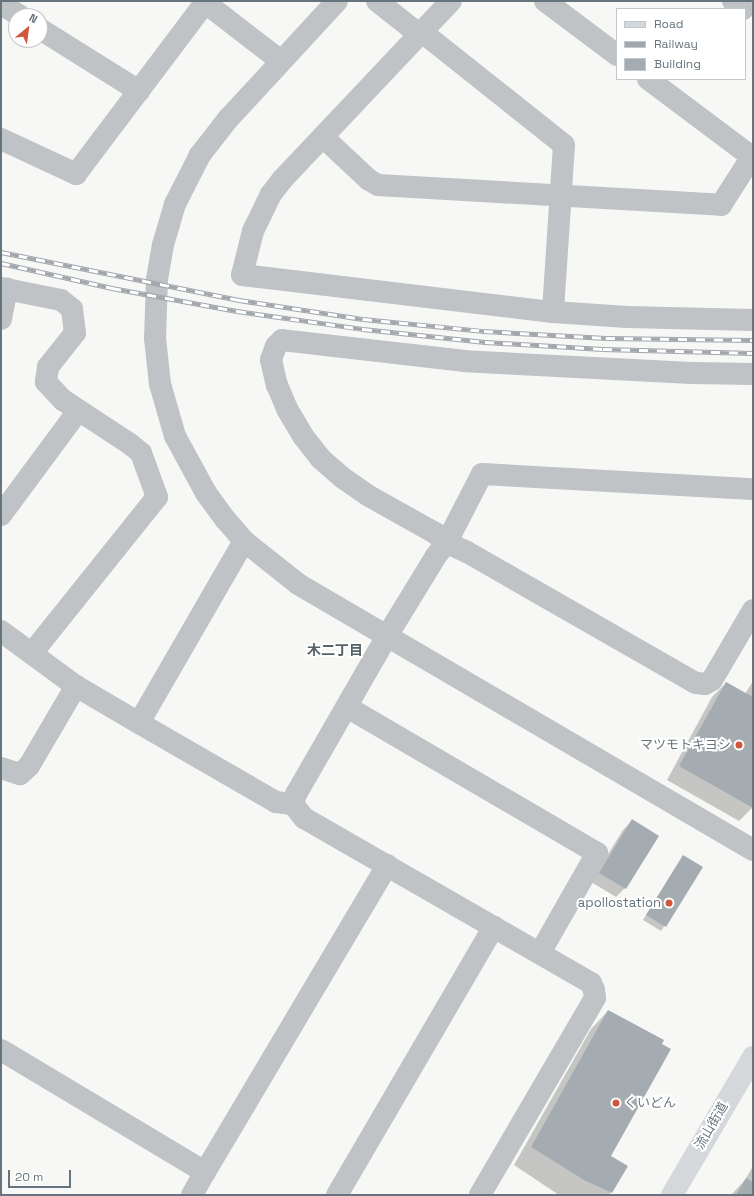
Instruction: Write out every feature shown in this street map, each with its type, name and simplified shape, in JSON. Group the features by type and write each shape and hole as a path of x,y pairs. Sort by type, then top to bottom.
{"main road":[{"name":"流山街道","path":"672,1195 753,1057"}],"street":[{"path":"337,1 228,119 200,155 176,204 163,245 157,279 155,338 160,384 175,436 206,493 244,541 298,584 753,850"},
{"path":"377,1 564,145 559,197 553,312"},
{"path":"451,1 271,194 253,231 242,275 553,312 627,317 753,320"},
{"path":"545,1 616,54"},
{"path":"733,1 742,8"},
{"path":"1,139 76,174 204,2 281,61"},
{"path":"48,34 139,91"},
{"path":"323,137 369,180 378,185 559,197 721,205 752,156 649,80"},
{"path":"1,319 4,288 61,300 72,309 75,332 48,368 46,382 78,411 130,444 141,453 157,497 32,653"},
{"path":"753,374 691,373 465,362 282,340 276,346 271,360 277,385 303,436 321,459 343,478 369,496 435,533 449,544 467,552 696,683 705,684 712,680 753,610"},
{"path":"1,515 78,411"},
{"path":"293,804 296,794 387,636 436,556 442,548 449,544 452,532 482,474 753,489"},
{"path":"139,723 244,541"},
{"path":"1,631 76,686 276,802 293,804 304,818 591,983 595,998 480,1195"},
{"path":"1,768 20,774 29,766 76,686"},
{"path":"347,707 597,853 540,953"},
{"path":"192,1195 387,866"},
{"path":"337,1195 494,926"},
{"path":"1,1050 206,1172"}],"building":[{"path":"726,682 753,697 753,808 679,766"},
{"path":"632,819 659,836 626,889 599,873"},
{"path":"683,855 703,867 666,927 646,915"},
{"path":"608,1010 664,1040 662,1044 671,1049 611,1156 628,1166 612,1193 584,1180 531,1147"},
{"path":"746,1178 753,1182 753,1195 736,1195"}],"railway":[{"path":"1,252 239,300 363,319 484,331 606,338 753,340"},
{"path":"1,263 112,288 237,311 363,329 485,342 603,349 753,353"}],"place":[{"name":"マツモトキヨシ","path":"739,745"},
{"name":"apollostation","path":"669,903"},
{"name":"くいどん","path":"616,1103"}],"district":[{"name":"木二丁目","path":"335,650"}]}
